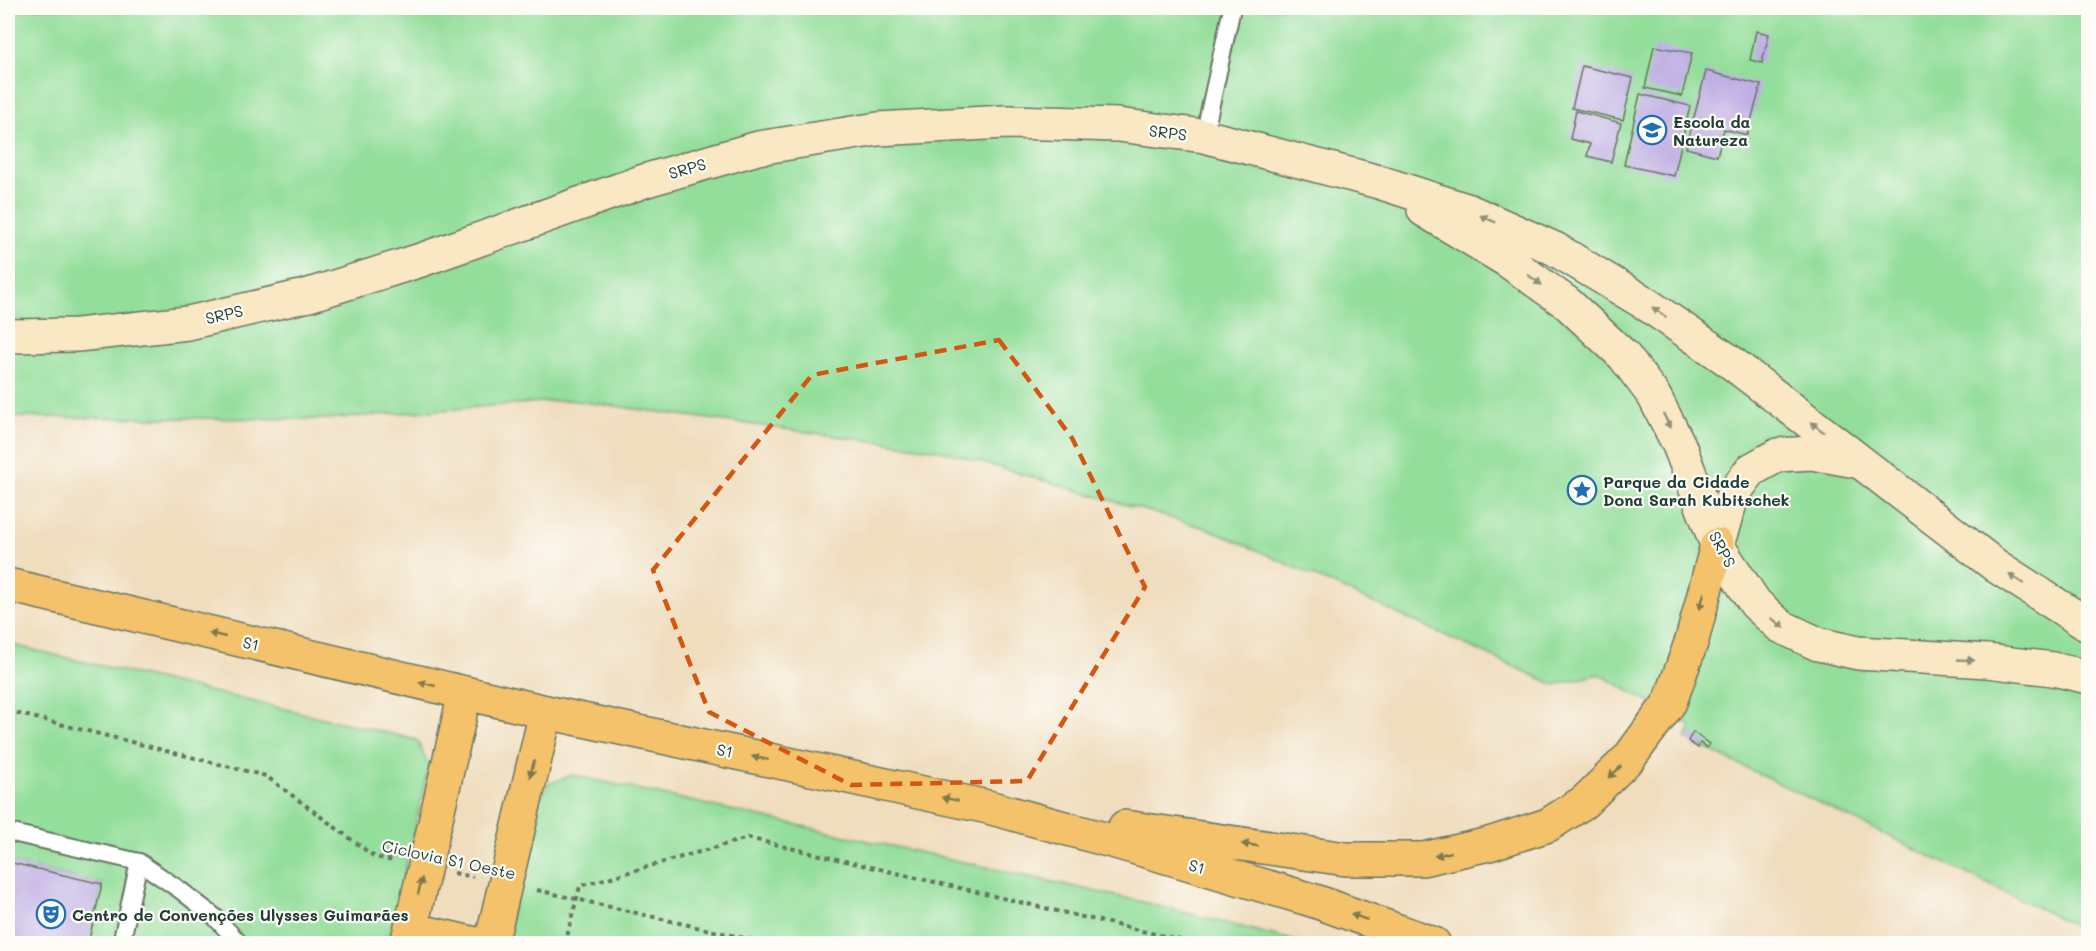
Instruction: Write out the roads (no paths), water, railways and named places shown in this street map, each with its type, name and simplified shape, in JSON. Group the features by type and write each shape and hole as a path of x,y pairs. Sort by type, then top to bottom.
{"highway":[{"path":"988,807 1346,859 1422,859 1489,844 1548,825 1584,802 1629,758 1671,702 1692,640 1717,545"},
{"name":"S1","path":"8,585 546,712 988,807 1315,901 1434,944"},
{"path":"465,693 409,936 476,944"},
{"path":"491,944 546,712"}],"main road":[{"name":"SRPS","path":"8,336 77,335 188,322 309,295 421,260 647,180 758,147 878,129 1005,122 1118,125 1204,136 1379,182 1469,211 1555,249 1645,303 1728,360 1996,566 2088,625"},
{"name":"SRPS","path":"1379,182 1517,267 1567,303 1624,356 1654,396 1679,445 1717,545 1755,603 1779,626 1818,644 1858,653 1987,661 2053,669 2088,677"},
{"path":"1717,545 1733,494 1751,470 1778,455 1812,453 1863,462"}],"lane":[{"path":"1204,136 1233,8"},
{"path":"8,832 139,862 215,917 240,944"},
{"path":"122,944 139,862"}],"place":[{"name":"Escola da Natureza","path":"1652,130"},
{"name":"Parque da Cidade Dona Sarah Kubitschek","path":"1582,490"},
{"name":"Centro de Convenções Ulysses Guimarães","path":"51,914"}]}
